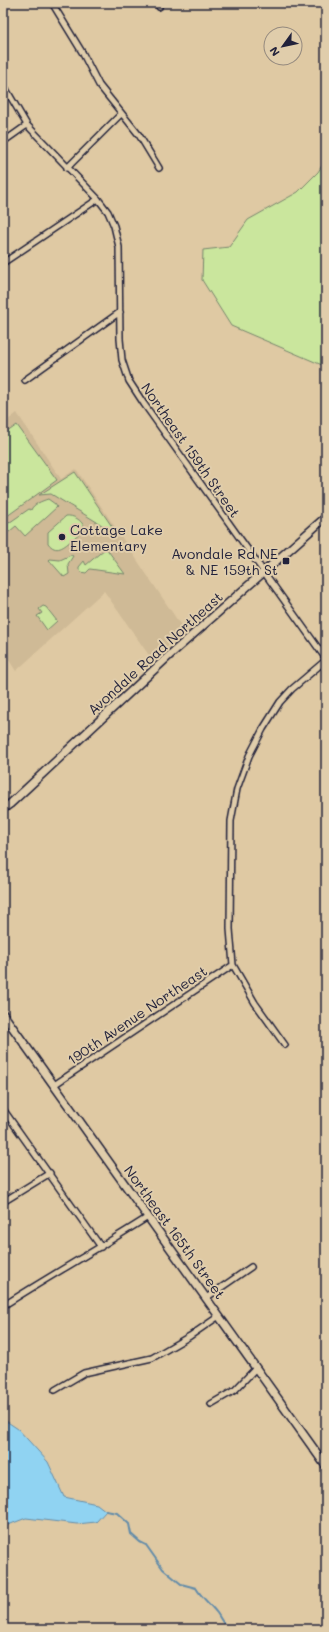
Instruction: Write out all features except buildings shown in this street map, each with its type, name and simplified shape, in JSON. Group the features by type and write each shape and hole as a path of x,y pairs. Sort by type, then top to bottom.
{"street":[{"path":"52,3 82,52 99,85 139,135 159,168"},
{"name":"Northeast 159th Street","path":"3,84 28,125 67,168 98,199 108,212 114,226 119,247 120,339 122,360 129,381 326,659"},
{"path":"67,168 121,114"},
{"path":"3,142 28,125"},
{"path":"3,263 98,199"},
{"path":"25,380 120,312"},
{"name":"Avondale Road Northeast","path":"3,809 172,653 201,630 263,572 326,517"},
{"path":"285,1045 255,1003 233,965 230,929 231,821 237,789 249,756 263,729 280,702 292,689 326,659"},
{"name":"190th Avenue Northeast","path":"54,1085 233,965"},
{"name":"Northeast 165th Street","path":"3,1014 326,1466"},
{"path":"3,1108 101,1247"},
{"path":"3,1202 50,1173"},
{"path":"3,1306 148,1217"},
{"path":"206,1298 251,1267"},
{"path":"55,1390 84,1373 152,1358 190,1336 219,1316"},
{"path":"211,1404 235,1390 256,1368"}],"shaded area":[{"name":"Cottage Lake Elementary","path":"17,413 61,479 76,469 184,630 153,661 104,591 16,671 3,651 3,424"}],"green space":[{"path":"326,159 326,364 322,365 231,326 202,280 203,250 229,247 248,220 298,192 318,172"},
{"path":"17,425 57,480 3,519 3,435"},
{"path":"75,472 113,528 110,530 51,494 39,495"},
{"path":"48,499 57,507 25,536 16,526 3,537 3,527 29,509 31,510 36,504"},
{"path":"66,516 77,518 84,527 81,532 66,545 57,549 48,543 48,532"},
{"path":"106,548 125,574 90,569 86,573 79,570 79,567 84,561 86,565"},
{"path":"71,555 73,556 68,564 69,574 64,577 49,560 60,560"},
{"path":"43,606 46,607 57,621 47,630 37,616 42,613 39,609"}],"water":[{"path":"3,1419 18,1429 48,1462 64,1497 97,1504 106,1511 96,1522 77,1524 26,1518 3,1527"}],"waterway":[{"path":"106,1511 117,1513 129,1524 131,1534 146,1545 163,1569 181,1584 196,1588 228,1629"}],"place":[{"name":"Cottage Lake Elementary","path":"62,537"},
{"name":"Avondale Rd NE & NE 159th St","path":"286,561"}]}
